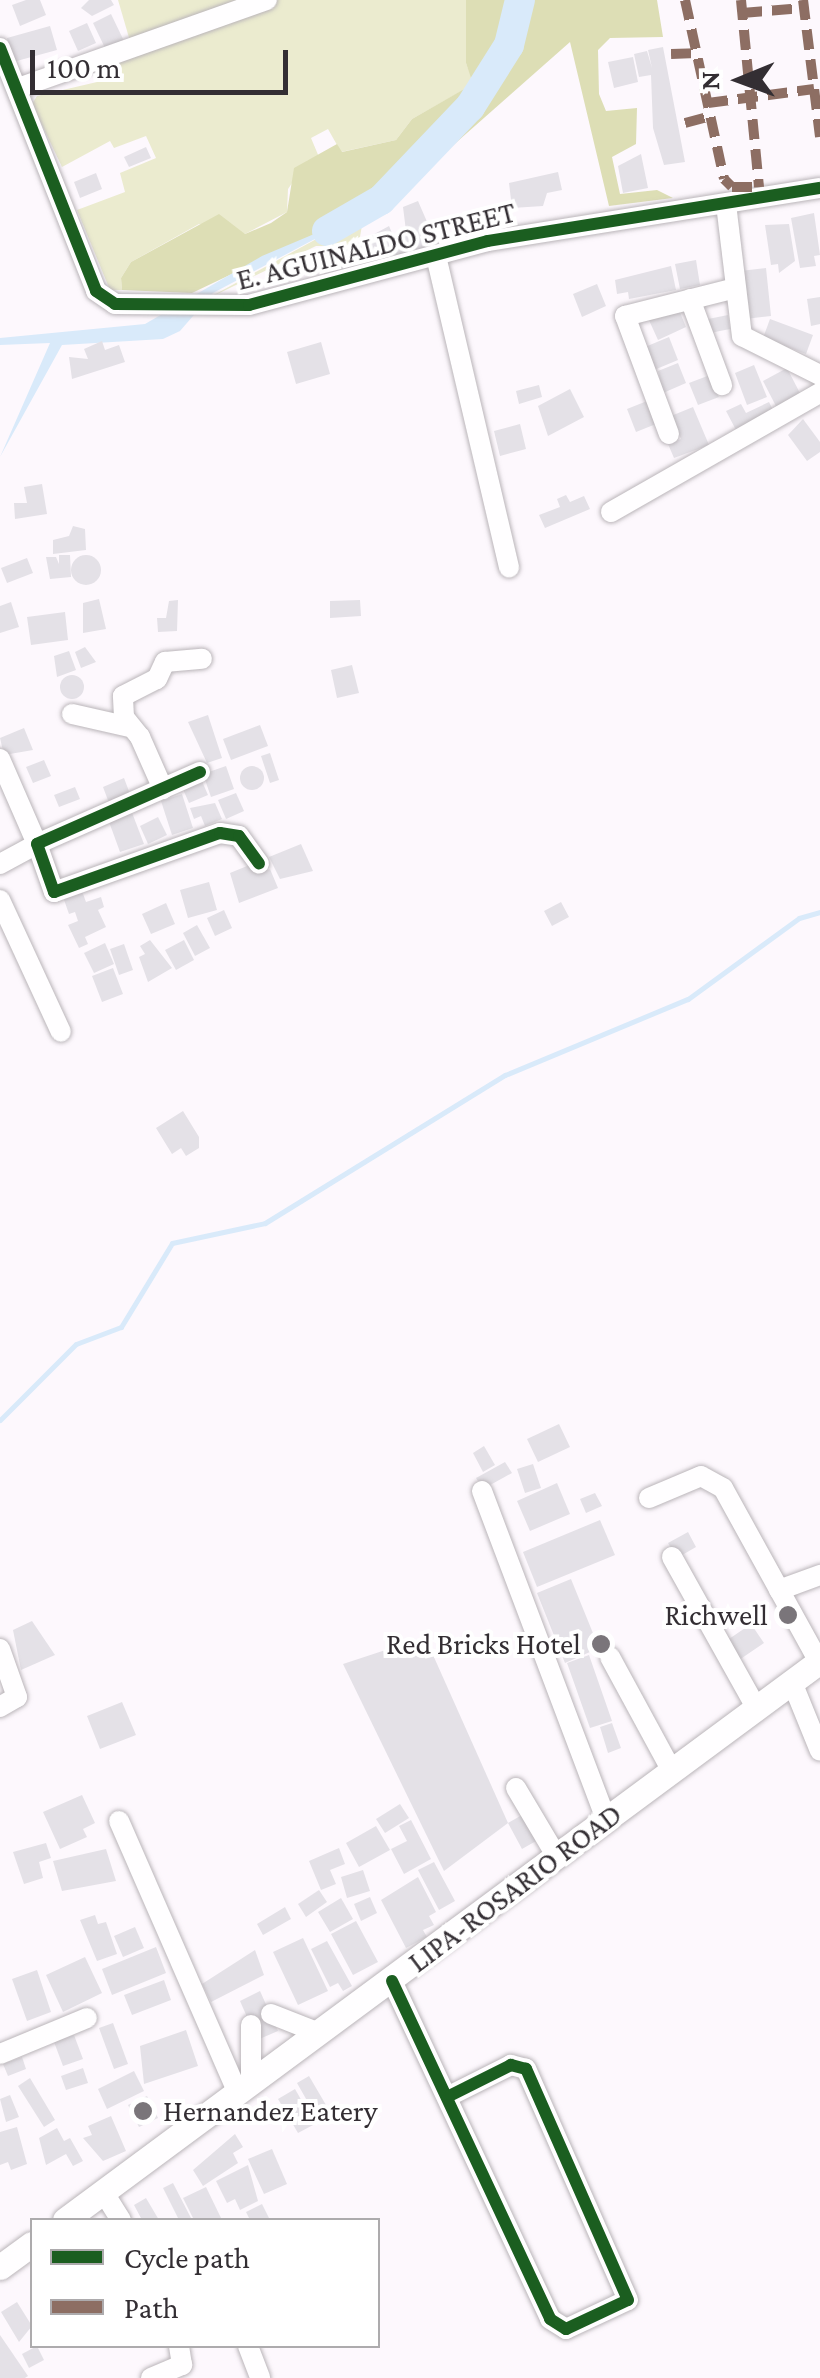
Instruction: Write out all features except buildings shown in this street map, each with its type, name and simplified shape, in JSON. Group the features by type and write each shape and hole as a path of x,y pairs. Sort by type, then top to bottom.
{"main road":[{"name":"LIPA-ROSARIO ROAD","path":"68,2218 392,1982 819,1662"},
{"path":"0,2267 30,2245"}],"street":[{"path":"0,48 18,88 267,0"},
{"name":"E. AGUINALDO STREET","path":"18,88 96,290 122,304 213,309 286,298 552,229 820,188"},
{"path":"726,204 732,289 746,340 820,374"},
{"path":"436,256 509,568"},
{"path":"669,434 624,318 639,308 732,289"},
{"path":"690,298 722,384"},
{"path":"611,512 820,393"},
{"path":"129,727 122,696 157,680 166,662 202,659"},
{"path":"72,714 129,727 140,736 162,788"},
{"path":"0,759 58,894 220,832 239,836 259,864"},
{"path":"0,864 200,772"},
{"path":"0,900 61,1032"},
{"path":"649,1498 701,1476 712,1477 819,1662"},
{"path":"482,1492 606,1820"},
{"path":"672,1557 757,1709"},
{"path":"780,1590 820,1575"},
{"path":"0,1649 17,1697 0,1707"},
{"path":"610,1656 672,1772"},
{"path":"792,1682 820,1751"},
{"path":"516,1788 558,1857"},
{"path":"119,1821 244,2088"},
{"path":"392,1982 550,2319 566,2329 628,2300 526,2069 511,2065 448,2096"},
{"path":"270,2014 319,2033"},
{"path":"0,2054 86,2018"},
{"path":"244,2088 250,2026"},
{"path":"104,2192 119,2218"},
{"path":"249,2348 260,2378"},
{"path":"150,2378 182,2363"}],"green space":[{"path":"118,0 466,0 466,63 474,84 412,119 396,140 341,152 328,129 311,138 319,157 307,161 288,189 287,212 245,234 199,224 131,262 121,278 122,290 110,290 77,210 125,192 120,173 156,158 146,136 114,148 110,141 62,167 32,104 37,96 97,82 130,41"},
{"path":"466,0 657,0 663,37 610,38 598,50 599,94 606,111 637,108 636,144 612,157 620,194 657,190 673,198 609,206 570,42 373,216 349,218 192,293 122,290 121,278 131,262 219,214 245,234 271,223 287,212 294,168 337,144 342,152 396,140 412,119 473,84 466,63"},
{"path":"364,213 360,237 346,246 316,246 201,302"}],"water":[{"path":"364,213 213,293 180,331 163,339 62,345 0,457 50,343 0,345 0,338 145,324 262,256"}],"waterway":[{"path":"327,231 381,200 470,107 509,45 520,0"},
{"path":"0,1420 76,1344 121,1327 172,1243 265,1223 505,1075 688,999 799,918 820,912"}],"marked path":[{"path":"685,0 724,179 732,187 757,187"},
{"path":"741,0 759,187"},
{"path":"803,0 820,137"},
{"path":"742,13 803,8"},
{"path":"671,54 696,53"},
{"path":"708,103 814,89"},
{"path":"685,123 712,116"}],"cycle path":[{"path":"0,48 96,291 115,304 249,305 488,241 820,188"},
{"path":"200,772 37,844 54,892 220,833 239,836 259,864"},
{"path":"392,1981 550,2319 566,2329 628,2300 526,2069 511,2065 449,2096"}],"place":[{"name":"Richwell","path":"788,1615"},
{"name":"Red Bricks Hotel","path":"601,1644"},
{"name":"Hernandez Eatery","path":"143,2111"}]}
